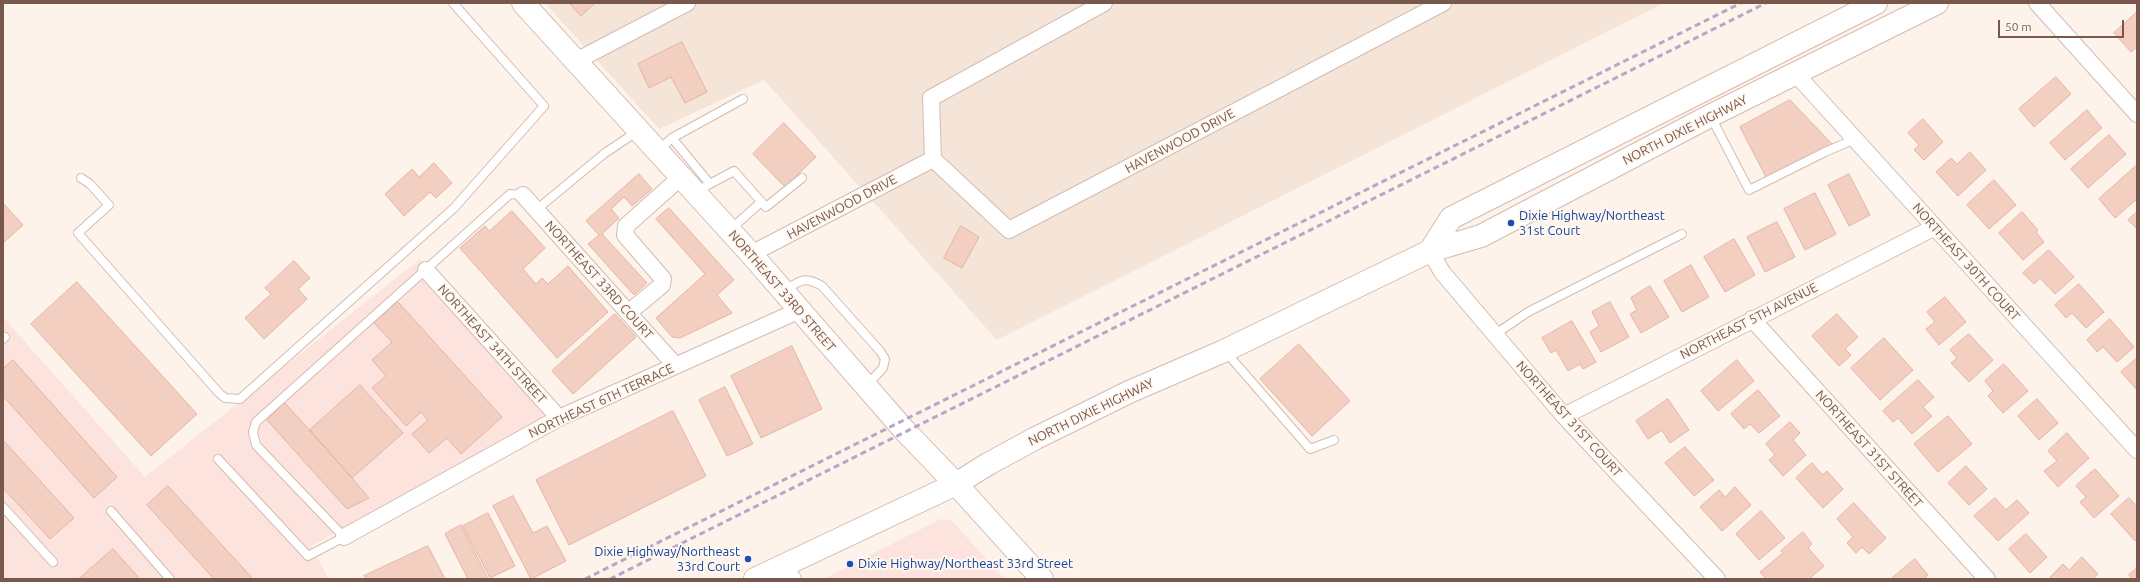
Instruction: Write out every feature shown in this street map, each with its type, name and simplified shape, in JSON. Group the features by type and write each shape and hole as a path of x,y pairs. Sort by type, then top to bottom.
{"main road":[{"name":"NORTHEAST 33RD STREET","path":"523,3 639,130 665,145 681,177 703,189 730,230 905,431 956,484 1042,579"},
{"path":"1430,251 1451,218 1876,3"},
{"name":"NORTH DIXIE HIGHWAY","path":"755,579 787,572 956,484 988,464 1043,435 1129,392 1224,351 1430,251 1481,236 1710,116 1937,3"}],"street":[{"path":"576,61 687,3"},
{"path":"933,159 931,98 1104,3"},
{"name":"HAVENWOOD DRIVE","path":"751,254 933,159 1009,230 1444,3"},
{"path":"2036,3 2137,114"},
{"name":"NORTHEAST 30TH COURT","path":"1795,73 2137,450"},
{"path":"628,314 662,285 663,279 625,235 626,226 681,177"},
{"name":"NORTHEAST 33RD COURT","path":"523,195 675,366"},
{"name":"NORTHEAST 5TH AVENUE","path":"1564,416 1935,227"},
{"name":"NORTHEAST 31ST COURT","path":"1430,251 1442,272 1494,336 1564,416 1717,579"},
{"name":"NORTHEAST 34TH STREET","path":"426,270 559,418"},
{"name":"NORTHEAST 6TH TERRACE","path":"344,537 559,418 800,310"},
{"name":"NORTHEAST 31ST STREET","path":"1752,319 1986,579"}],"lane":[{"path":"81,178 90,184 109,205 78,233 220,393 225,398 240,398 454,208 544,106 453,3"},
{"path":"743,99 665,145 703,189 734,171 766,207 802,178"},
{"path":"1710,116 1749,190 1825,152 1855,139"},
{"path":"536,210 605,153 639,130"},
{"path":"218,459 308,556 344,537 256,445 254,432 256,422 510,194 523,195"},
{"path":"730,230 761,202"},
{"path":"1494,336 1528,312 1682,234"},
{"path":"784,291 801,280 811,280 822,286 880,351 885,359 883,368 866,386"},
{"path":"1224,351 1310,449 1334,440"},
{"path":"3,507 53,562"},
{"path":"111,510 170,579"}],"shaded area":[{"path":"545,3 1664,3 997,340 764,80 659,129"},
{"path":"420,259 546,417 311,546 329,579 3,579 3,317 145,477"},
{"path":"941,519 951,520 1005,579 823,579"}],"building":[{"path":"570,3 595,3 581,16"},
{"path":"2137,12 2137,47 2131,52 2114,33"},
{"path":"682,42 707,92 685,103 671,77 649,88 638,64"},
{"path":"2056,77 2071,94 2034,127 2019,109"},
{"path":"1790,100 1832,144 1766,177 1740,127"},
{"path":"2087,110 2102,128 2065,160 2050,143"},
{"path":"1923,119 1943,142 1924,160 1914,150 1919,145 1908,133"},
{"path":"784,123 816,157 785,187 753,154"},
{"path":"2109,135 2126,154 2088,188 2071,169"},
{"path":"1970,152 1986,170 1958,196 1936,172 1951,158 1957,164"},
{"path":"434,163 452,183 436,198 430,192 404,216 385,194 412,169 419,177"},
{"path":"2137,165 2137,199 2115,218 2099,199"},
{"path":"639,174 652,189 632,206 624,197 611,209 619,218 602,234 647,283 634,295 588,244 599,235 586,221"},
{"path":"1849,174 1870,215 1849,226 1828,185"},
{"path":"1994,180 2016,205 1989,229 1967,205"},
{"path":"1815,193 1836,234 1805,250 1784,209"},
{"path":"3,203 23,225 3,243"},
{"path":"669,208 734,280 717,295 732,313 680,338 672,337 656,318 705,274 656,219"},
{"path":"512,211 545,248 523,269 536,284 542,278 548,284 568,266 608,312 557,358 460,248 485,226 489,231"},
{"path":"2022,212 2038,230 2036,232 2044,242 2023,260 1999,233"},
{"path":"2137,212 2137,229 2128,220"},
{"path":"1777,222 1795,257 1765,272 1747,237"},
{"path":"961,226 979,237 962,268 944,258"},
{"path":"1734,239 1755,275 1725,292 1704,257"},
{"path":"2049,250 2074,277 2055,294 2040,278 2034,284 2023,273"},
{"path":"294,261 310,278 298,289 307,299 264,339 245,318 271,294 265,288"},
{"path":"1691,265 1709,297 1682,312 1664,281"},
{"path":"77,282 197,414 151,456 31,324"},
{"path":"2079,284 2104,312 2086,328 2072,313 2066,318 2055,305"},
{"path":"1650,286 1669,317 1641,333 1630,314 1637,310 1631,298"},
{"path":"1945,297 1966,322 1939,345 1926,329 1935,322 1927,312"},
{"path":"398,302 502,417 461,454 447,438 429,453 412,434 428,420 421,412 406,426 372,388 386,376 372,360 392,342 374,323"},
{"path":"1610,302 1629,337 1601,352 1590,332 1599,326 1592,312"},
{"path":"615,314 636,337 573,394 552,371"},
{"path":"1837,314 1858,337 1845,349 1851,355 1839,366 1812,336"},
{"path":"2110,319 2134,347 2117,362 2103,347 2097,352 2087,340"},
{"path":"1572,321 1596,362 1583,369 1580,364 1568,371 1556,350 1551,353 1542,338"},
{"path":"1969,334 1993,360 1969,382 1951,363 1957,358 1950,350"},
{"path":"1884,338 1913,370 1880,400 1851,368"},
{"path":"1299,344 1350,401 1312,436 1260,379"},
{"path":"792,346 822,409 761,438 731,376"},
{"path":"2137,358 2137,390 2121,372"},
{"path":"13,360 117,477 94,498 3,396 3,369"},
{"path":"1737,360 1754,381 1718,411 1701,391"},
{"path":"2004,364 2028,391 2003,413 1988,396 1993,391 1985,381"},
{"path":"1918,380 1934,397 1923,407 1932,416 1912,434 1898,418 1893,422 1883,411"},
{"path":"360,385 403,433 352,478 310,430"},
{"path":"725,387 753,444 727,456 699,400"},
{"path":"1758,390 1780,416 1759,433 1750,424 1744,429 1731,414"},
{"path":"1668,399 1689,430 1670,443 1662,430 1648,439 1636,421"},
{"path":"2037,399 2058,423 2039,440 2018,416"},
{"path":"285,403 369,498 347,509 267,420"},
{"path":"673,411 706,476 569,545 536,480"},
{"path":"1948,416 1972,444 1938,472 1914,444"},
{"path":"1790,422 1800,433 1793,440 1806,455 1783,476 1769,460 1775,455 1766,444"},
{"path":"2067,433 2089,458 2058,487 2044,471 2057,461 2048,451"},
{"path":"3,440 74,518 50,539 3,488"},
{"path":"1685,447 1714,480 1694,496 1665,463"},
{"path":"1812,463 1823,475 1827,471 1843,489 1823,508 1796,478"},
{"path":"1966,466 1987,489 1969,505 1948,483"},
{"path":"2095,469 2119,496 2094,518 2080,502 2086,497 2076,486"},
{"path":"168,486 253,579 214,579 147,505"},
{"path":"1735,487 1751,505 1722,531 1700,507 1719,490 1725,497"},
{"path":"513,496 533,533 547,526 566,561 531,579 493,506"},
{"path":"1995,498 2006,510 2017,500 2029,513 1998,541 1974,516"},
{"path":"2129,498 2137,506 2137,539 2135,541 2111,514"},
{"path":"1854,503 1886,538 1869,554 1862,547 1856,553 1847,543 1853,537 1837,519"},
{"path":"1761,511 1785,538 1759,560 1736,534"},
{"path":"488,513 515,566 490,578 463,526"},
{"path":"461,525 488,579 468,579 445,534"},
{"path":"1803,532 1812,544 1808,548 1824,566 1809,579 1766,579 1760,572 1783,553 1781,551"},
{"path":"2026,534 2047,557 2030,573 2009,549"},
{"path":"428,546 445,579 368,579 364,576"},
{"path":"113,549 140,579 79,579"},
{"path":"2082,557 2098,574 2092,579 2052,579 2050,577 2063,564 2069,570"},
{"path":"1915,559 1928,575 1924,579 1891,579"},
{"path":"2137,568 2137,579 2132,579 2129,575"}],"railway":[{"path":"585,579 1741,3"},
{"path":"610,579 1766,3"}],"place":[{"name":"Dixie Highway/Northeast 31st Court","path":"1511,223"},
{"name":"Dixie Highway/Northeast 33rd Court","path":"748,559"},
{"name":"Dixie Highway/Northeast 33rd Street","path":"850,564"}]}
